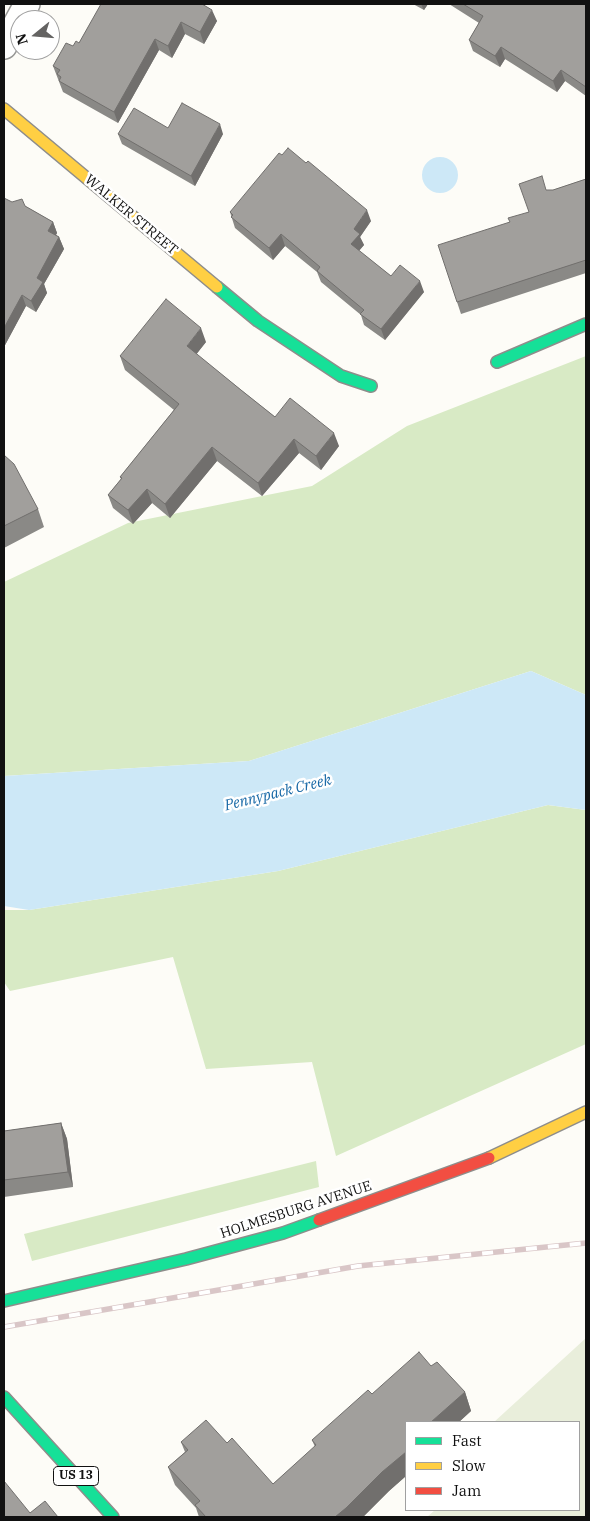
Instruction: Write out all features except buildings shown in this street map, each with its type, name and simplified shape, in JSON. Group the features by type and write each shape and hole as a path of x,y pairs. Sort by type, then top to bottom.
{"street":[{"path":"4,46 17,8"},
{"name":"WALKER STREET","path":"4,109 258,321 341,376 371,386"},
{"path":"497,362 586,324"},
{"name":"HOLMESBURG AVENUE","path":"4,1302 186,1259 283,1233 472,1166 586,1112"},
{"name":"US 13","path":"4,1397 114,1517"}],"green space":[{"path":"586,356 586,695 531,671 249,761 4,776 4,582 128,523 312,486 407,426"},
{"path":"548,805 586,810 586,1044 336,1156 312,1062 206,1069 173,957 10,991 4,982 4,910 29,910 278,871"},
{"path":"316,1161 319,1187 32,1261 24,1234"},
{"path":"586,1338 586,1517 427,1517 434,1511 580,1511 580,1421 495,1421"}],"water":[{"path":"440,157 447,158 453,162 457,168 457,182 453,188 447,192 440,193 433,192 427,188 423,182 422,175 423,168 427,162 433,158"},
{"name":"Pennypack Creek","path":"531,671 586,695 586,810 548,805 278,871 29,910 4,906 4,776 249,761"}],"railway":[{"path":"4,1327 358,1266 586,1243"}],"traffic: fast":[{"path":"217,287 258,321 341,376 371,386"},
{"path":"497,362 586,324"},
{"path":"4,1301 186,1259 283,1233 319,1220"},
{"path":"4,1397 113,1517"}],"traffic: slow":[{"path":"4,109 217,287"},
{"path":"489,1158 586,1112"}],"traffic: jam":[{"path":"319,1220 489,1158"}]}
